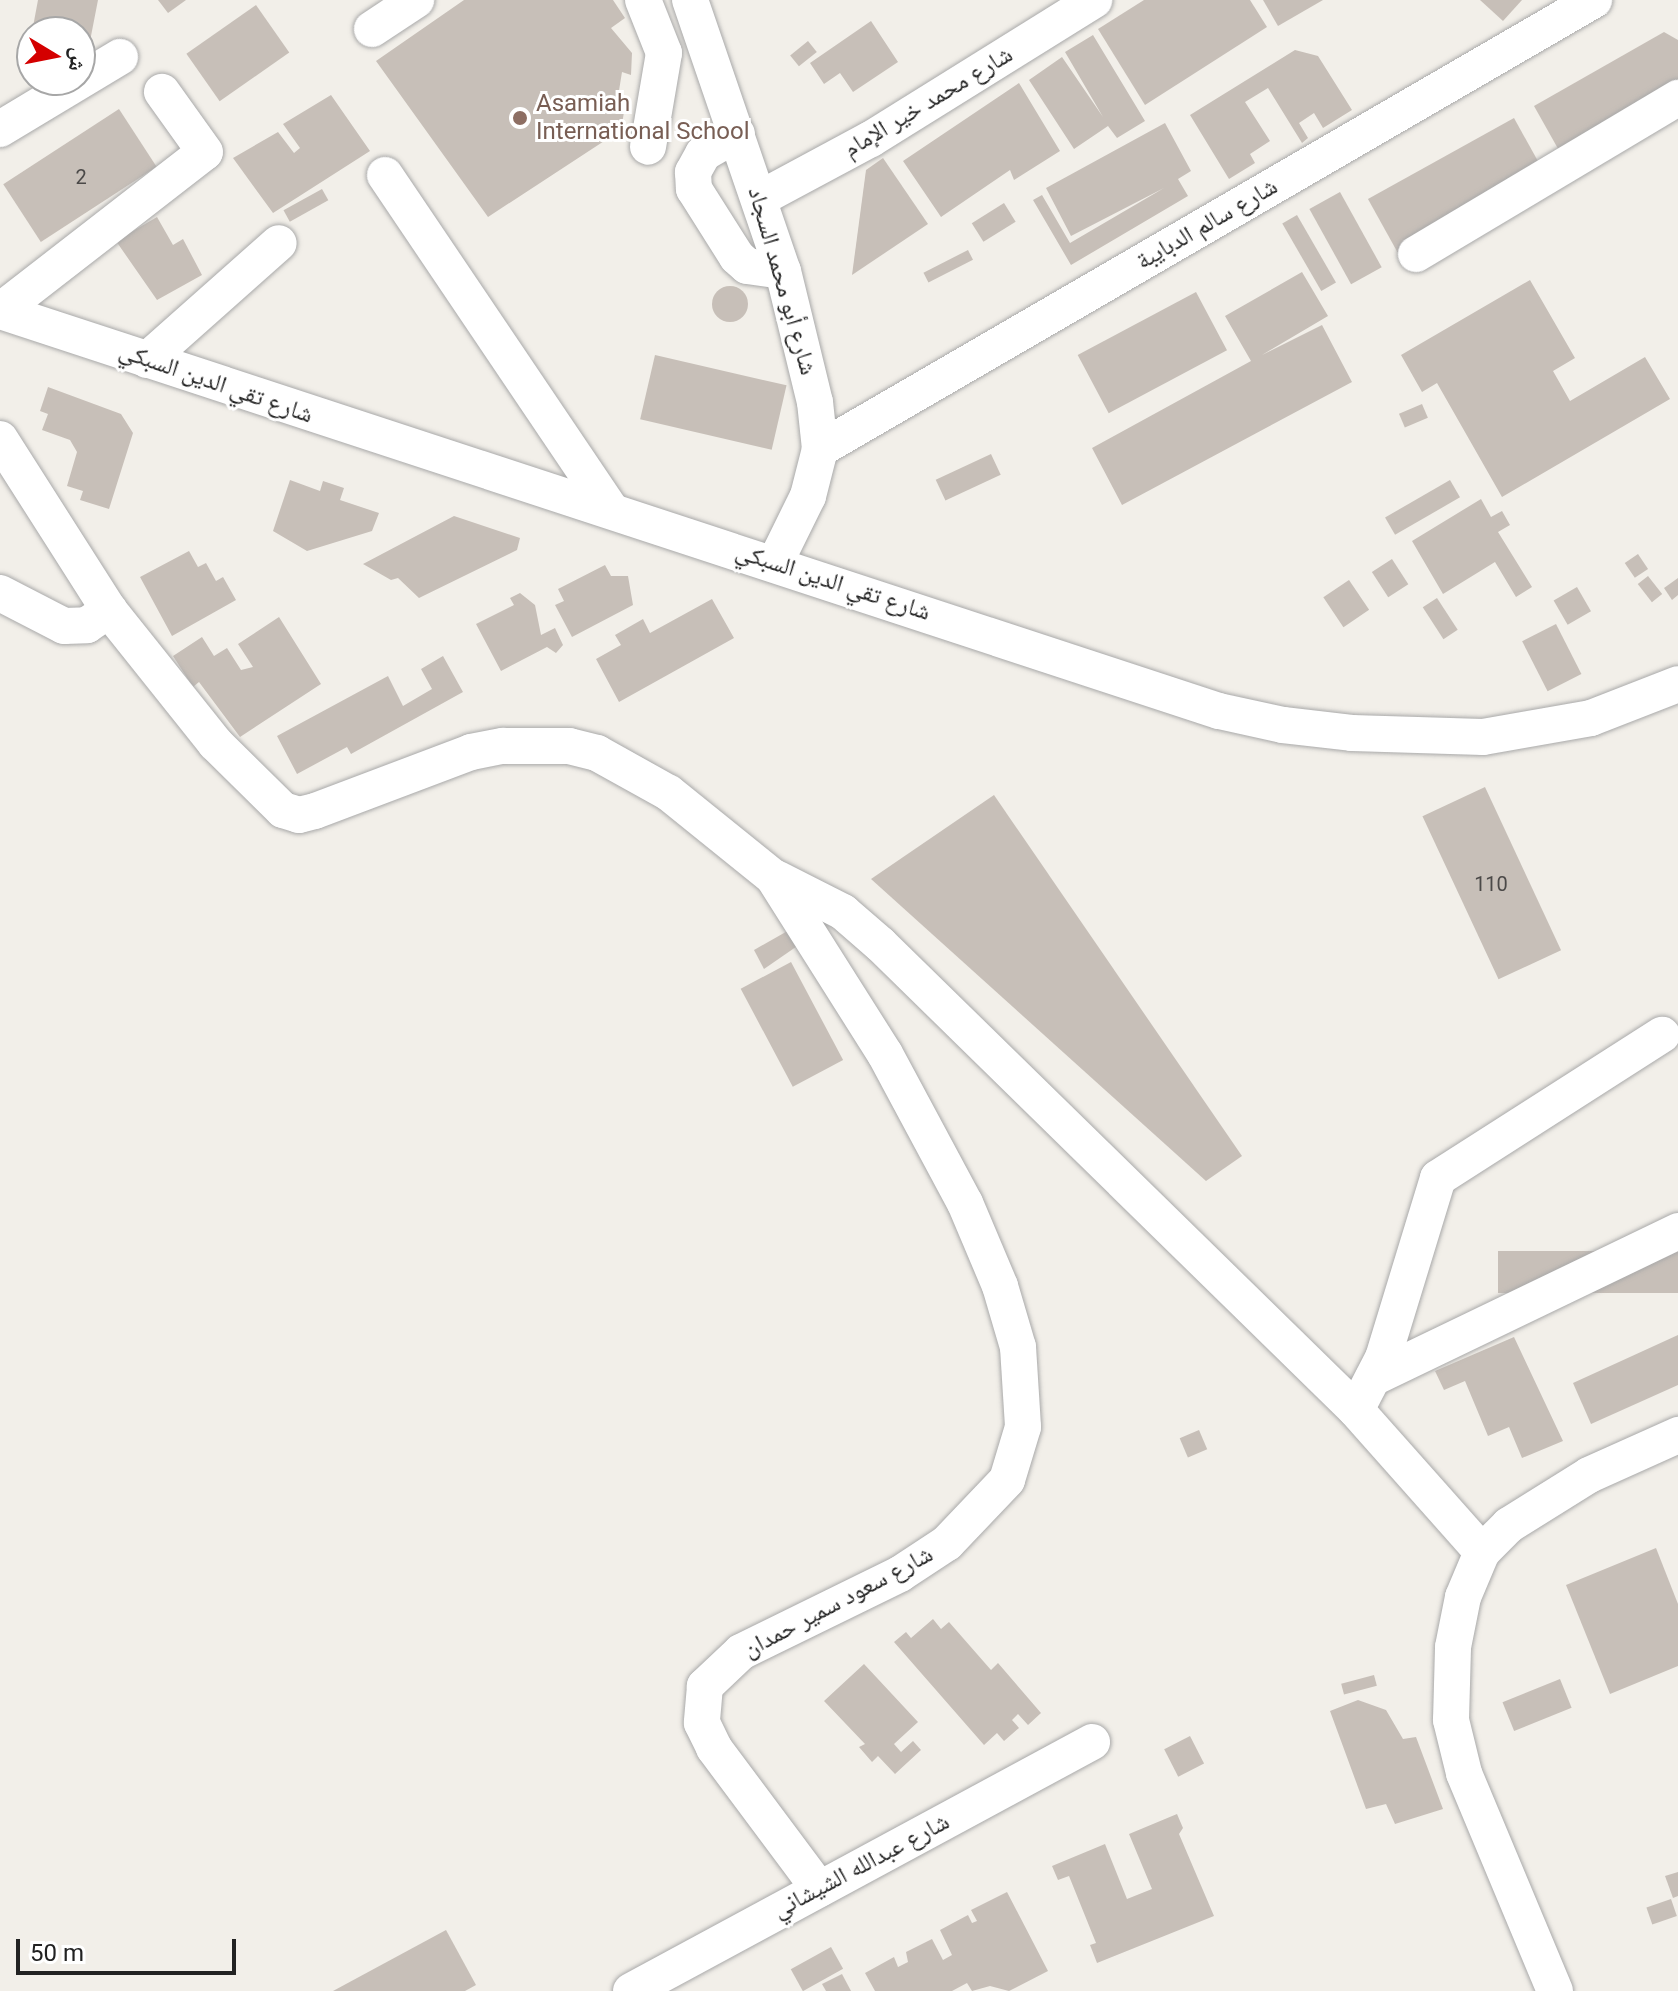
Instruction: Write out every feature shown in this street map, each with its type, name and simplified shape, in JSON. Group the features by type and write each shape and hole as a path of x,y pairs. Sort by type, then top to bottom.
{"street":[{"path":"372,29 416,0"},
{"path":"643,0 664,53 648,147"},
{"name":"شارع أبو محمد السجاد","path":"690,0 783,271 804,345 820,449 808,496 775,563"},
{"name":"شارع محمد خير الإمام","path":"759,199 871,139 1094,0"},
{"name":"شارع سالم الدبايبة","path":"820,449 1594,0"},
{"path":"0,129 120,57"},
{"path":"0,311 205,152 162,92"},
{"path":"1416,254 1678,98"},
{"path":"737,134 703,154 693,172 694,189 737,257 747,266 783,271"},
{"path":"385,175 611,510"},
{"path":"147,360 279,243"},
{"name":"شارع تقي الدين السبكي","path":"0,311 1219,711 1283,725 1352,733 1483,737 1591,718 1678,684"},
{"path":"0,439 109,610 87,625 64,626 0,593"},
{"name":"شارع سعود سمير حمدان","path":"109,610 249,782 283,810 299,815 315,811 471,752 534,743 569,746 628,766 707,820 773,877 843,912 880,944 1356,1410 1482,1552"},
{"name":"شارع سعود سمير حمدان","path":"773,877 885,1054 965,1203 1000,1286 1024,1388 1023,1427 1007,1480 947,1543 900,1574 741,1652 705,1686 702,1723 714,1748 819,1889"},
{"path":"1356,1410 1373,1378 1438,1178 1662,1035"},
{"path":"1373,1378 1678,1231"},
{"path":"1555,1991 1464,1773 1451,1720 1453,1647 1463,1597 1482,1552 1545,1499 1678,1435"},
{"name":"شارع عبدالله الشيشاني","path":"631,1991 1092,1742"}],"building":[{"path":"38,0 98,0 95,16 35,16"},
{"path":"158,0 186,0 168,13"},
{"name":"Asamiah International School","path":"464,0 613,0 625,18 611,28 632,53 631,75 622,72 617,103 625,106 621,130 488,217 376,61"},
{"path":"1144,0 1250,0 1267,27 1145,105 1098,29"},
{"path":"1263,0 1323,0 1278,26"},
{"path":"1480,0 1522,0 1503,21"},
{"path":"256,5 289,53 220,101 186,54"},
{"path":"871,21 898,62 853,92 840,73 824,84 810,63"},
{"path":"1664,32 1678,40 1678,87 1561,154 1534,106"},
{"path":"1093,35 1145,121 1117,138 1108,126 1074,149 1029,80 1062,57 1103,117 1065,52"},
{"path":"808,41 817,52 799,66 790,55"},
{"path":"1295,50 1318,56 1352,110 1323,128 1314,113 1299,123 1308,138 1302,143 1268,88 1245,102 1270,141 1250,154 1255,163 1229,179 1190,115"},
{"path":"1019,83 1060,151 1014,180 1010,170 941,217 903,161"},
{"path":"331,95 370,151 273,213 233,158 278,132 294,153 300,148 283,124"},
{"path":"119,109 157,167 41,242 3,184"},
{"path":"1514,118 1545,173 1398,254 1368,199"},
{"path":"1165,123 1191,171 1178,179 1188,196 1071,265 1033,200 1042,195 1070,243 1164,188 1071,236 1046,188"},
{"path":"883,158 928,224 852,275 866,170"},
{"path":"322,189 328,200 290,222 284,210"},
{"path":"1340,192 1382,267 1351,284 1309,209"},
{"path":"1004,203 1016,222 983,242 972,223"},
{"path":"1297,215 1336,283 1321,291 1282,224"},
{"path":"157,217 173,245 183,239 202,275 157,300 116,241"},
{"path":"968,250 973,260 928,283 923,273"},
{"path":"1302,272 1328,316 1262,355 1322,325 1352,382 1122,505 1092,448 1251,361 1225,316"},
{"path":"1530,280 1575,358 1553,371 1570,401 1645,357 1670,399 1502,497 1437,383 1422,392 1401,355"},
{"path":"730,286 743,291 748,304 743,317 730,322 717,317 712,304 717,291"},
{"path":"1196,292 1227,350 1109,413 1078,355"},
{"path":"655,355 787,385 772,450 640,419"},
{"path":"48,387 121,414 133,433 109,509 80,500 83,491 67,486 77,452 70,440 42,430 48,414 40,411"},
{"path":"1422,404 1428,418 1405,428 1399,414"},
{"path":"991,454 1001,475 945,501 936,480"},
{"path":"290,480 320,491 323,481 344,488 340,500 379,513 372,531 307,551 273,531"},
{"path":"1450,480 1460,497 1395,535 1385,518"},
{"path":"1481,499 1491,517 1502,511 1510,525 1498,532 1532,587 1516,597 1495,562 1443,594 1412,541"},
{"path":"454,516 520,538 517,550 419,598 398,578 391,580 363,564"},
{"path":"189,551 198,567 206,563 216,581 223,577 236,600 172,636 140,577"},
{"path":"1638,554 1648,569 1635,578 1625,563"},
{"path":"1392,559 1408,584 1388,597 1372,572"},
{"path":"605,565 611,576 628,576 633,605 572,637 555,605 564,601 558,589"},
{"path":"1648,576 1662,594 1652,602 1638,584"},
{"path":"1678,578 1678,595 1672,600 1664,588"},
{"path":"1349,580 1369,610 1343,627 1323,597"},
{"path":"1577,587 1591,611 1568,625 1554,600"},
{"path":"520,593 535,605 541,635 555,628 563,645 556,653 547,647 501,671 476,624 514,605 510,598"},
{"path":"1437,598 1458,630 1443,639 1423,607"},
{"path":"712,599 734,638 619,702 596,659 621,645 615,635 643,619 650,633"},
{"path":"279,617 321,684 240,737 199,682 193,687 173,656 202,637 214,656 227,648 241,670 253,667 238,644"},
{"path":"1556,624 1581,674 1548,691 1522,641"},
{"path":"443,656 463,692 351,754 347,747 297,774 277,736 388,676 403,706 432,689 421,669"},
{"path":"1485,787 1561,950 1499,979 1422,816"},
{"path":"994,795 1242,1156 1206,1181 871,879"},
{"path":"798,925 806,940 764,969 754,950"},
{"path":"791,962 843,1060 793,1087 741,989"},
{"path":"1498,1251 1678,1251 1678,1293 1498,1293"},
{"path":"1678,1335 1678,1385 1591,1424 1573,1383"},
{"path":"1514,1337 1563,1441 1522,1458 1509,1427 1488,1436 1465,1381 1444,1390 1435,1371"},
{"path":"1199,1430 1207,1449 1188,1458 1180,1438"},
{"path":"1656,1548 1678,1604 1678,1666 1610,1694 1566,1585"},
{"path":"933,1619 941,1629 949,1622 991,1670 998,1663 1041,1713 1028,1725 1018,1714 1012,1720 1019,1728 1004,1741 997,1733 984,1745 894,1642 906,1632 911,1638"},
{"path":"864,1664 918,1722 894,1744 901,1752 913,1741 921,1750 895,1774 878,1756 872,1762 859,1747 865,1744 824,1701"},
{"path":"1374,1675 1377,1686 1344,1694 1341,1684"},
{"path":"1560,1679 1572,1708 1514,1731 1503,1702"},
{"path":"1358,1700 1386,1710 1403,1739 1416,1737 1443,1809 1395,1824 1386,1804 1366,1809 1330,1711"},
{"path":"1190,1736 1204,1764 1178,1777 1164,1749"},
{"path":"1177,1814 1183,1828 1179,1834 1214,1916 1097,1963 1090,1945 1096,1943 1069,1876 1058,1880 1052,1866 1105,1844 1127,1899 1152,1889 1129,1834"},
{"path":"1678,1872 1678,1896 1673,1898 1665,1876"},
{"path":"1007,1892 1048,1971 1009,1991 990,1986 972,1991 967,1983 952,1991 875,1991 865,1973 894,1957 898,1967 908,1962 906,1952 932,1939 943,1960 952,1955 940,1930 968,1915 972,1923 977,1921 971,1910"},
{"path":"1671,1899 1677,1916 1652,1924 1646,1907"},
{"path":"446,1930 476,1985 465,1991 333,1991"},
{"path":"831,1947 843,1969 803,1991 791,1969"},
{"path":"842,1974 851,1991 826,1991 822,1984"}],"place":[{"name":"Asamiah International School","path":"520,118"}]}
